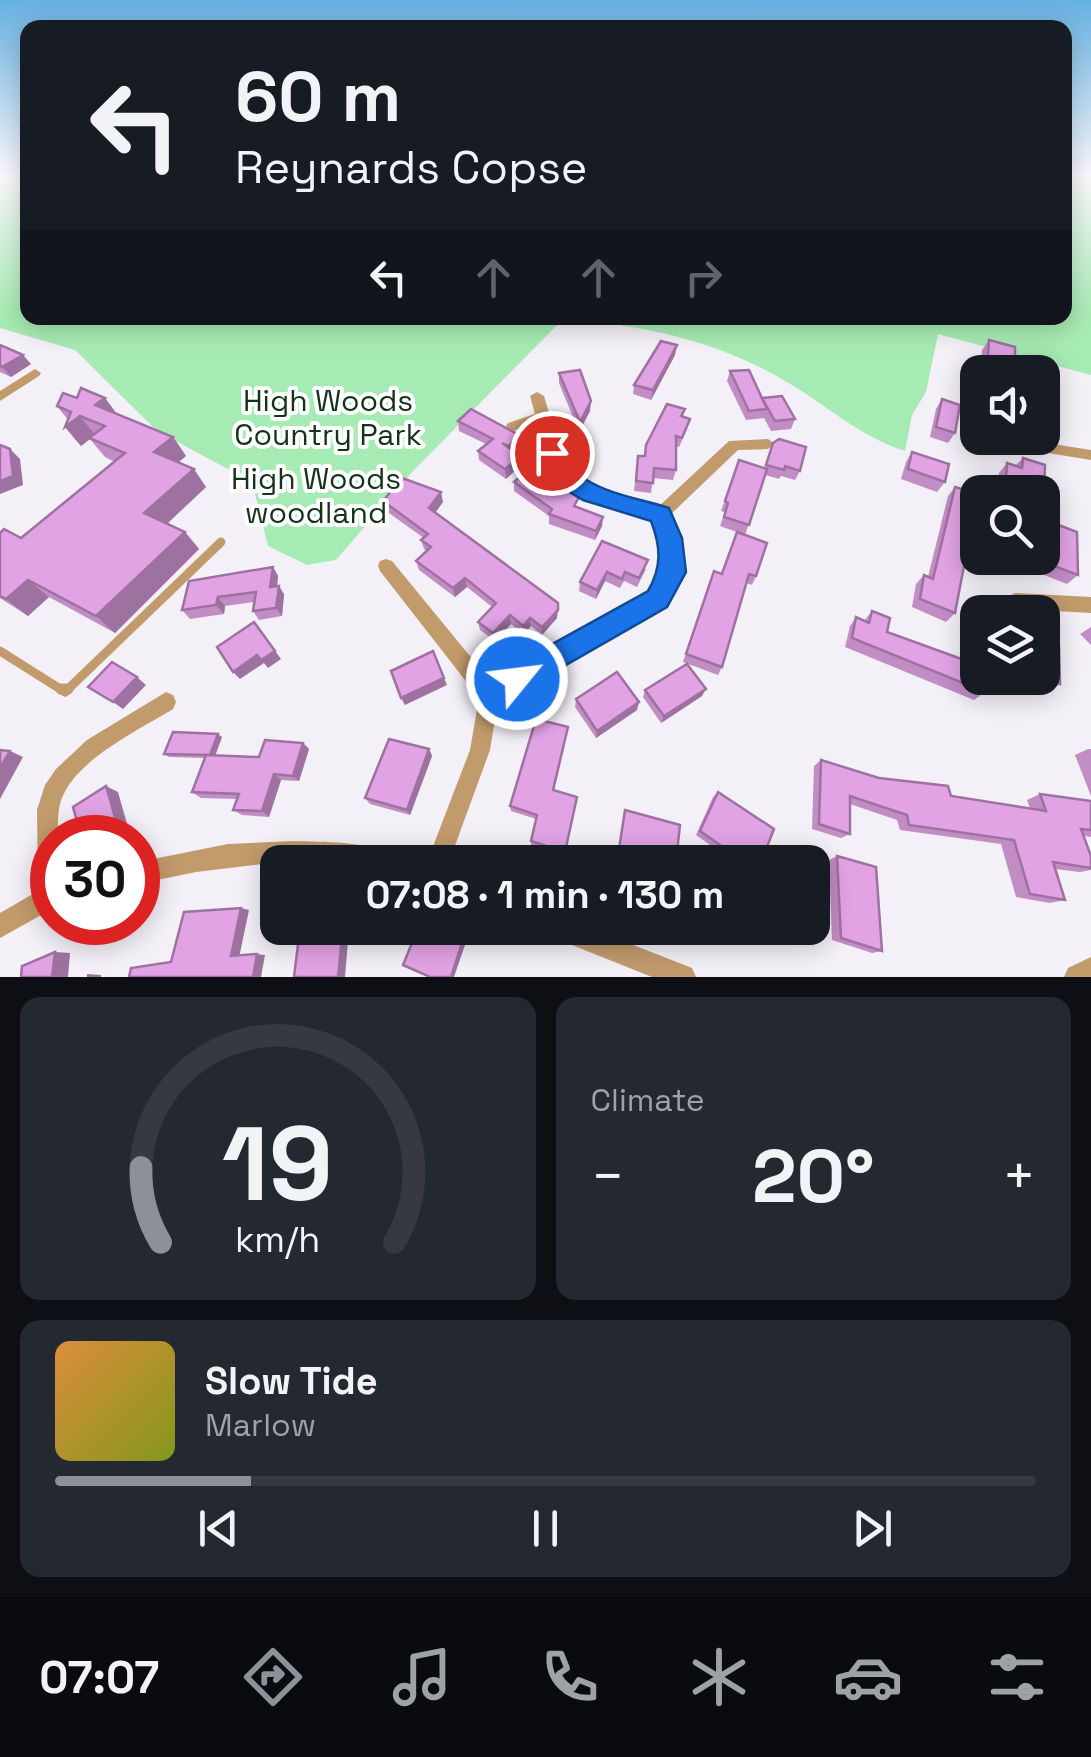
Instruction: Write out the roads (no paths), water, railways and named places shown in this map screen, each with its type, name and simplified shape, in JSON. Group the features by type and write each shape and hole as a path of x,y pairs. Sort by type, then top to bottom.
{"street":[{"path":"0,397 35,373"},
{"path":"489,695 658,599 673,572 670,538 660,515 591,494 570,482 552,453 536,396"},
{"path":"512,426 542,418"},
{"path":"660,515 729,439 768,444"},
{"path":"1060,450 1091,455"},
{"path":"386,566 402,599 489,695"},
{"path":"1060,603 1091,605"},
{"path":"444,845 480,750 489,695"},
{"path":"48,815 48,806 61,778 78,758 166,702"},
{"path":"160,866 260,854"},
{"path":"0,926 30,909"},
{"path":"604,945 684,977"},
{"path":"1077,977 1091,970"}],"lane":[{"path":"0,651 65,692 221,542"}],"park label":[{"name":"High Woods Country Park","path":"328,417"},
{"name":"High Woods woodland","path":"316,495"}]}
